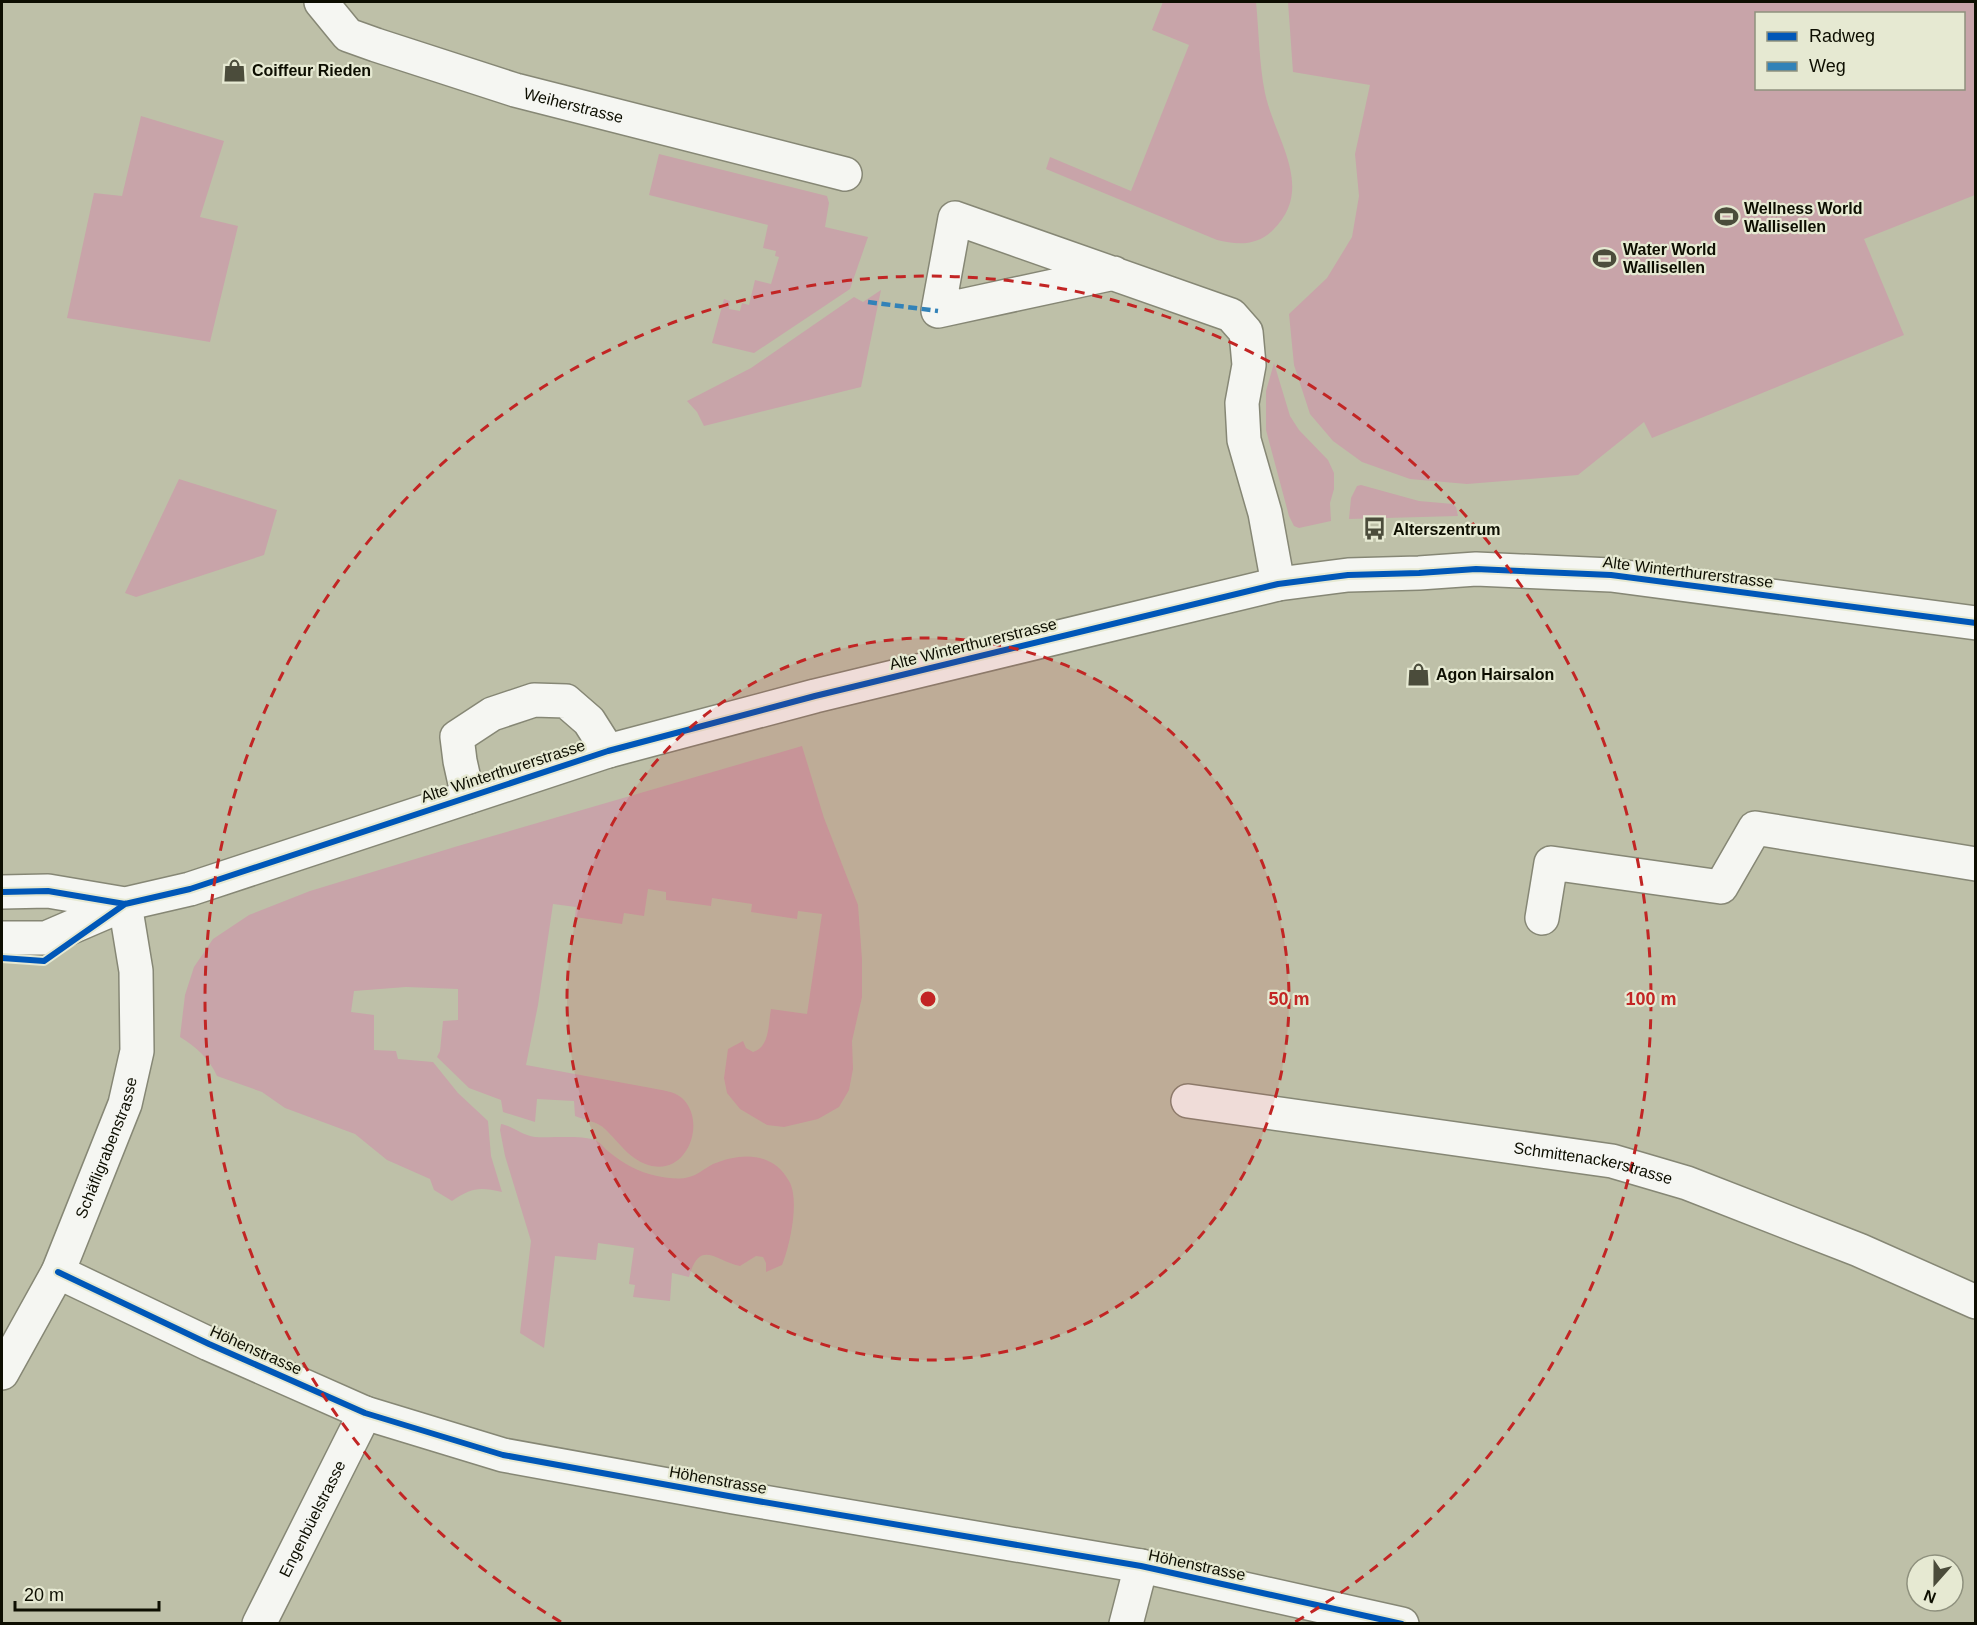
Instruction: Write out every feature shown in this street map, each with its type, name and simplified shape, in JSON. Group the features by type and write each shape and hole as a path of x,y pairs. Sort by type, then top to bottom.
{"street":[{"name":"Weiherstrasse","path":"321,2 348,35 387,49 515,90 845,174"},
{"path":"1114,273 938,310 955,218 1114,273 1231,315 1246,332 1249,365 1242,403 1244,440 1265,513 1278,584"},
{"name":"Alte Winterthurerstrasse","path":"2,938 46,938 125,904 190,889 608,751 815,696 1278,584 1348,574 1476,569 1611,575 1976,623"},
{"path":"468,797 457,737 492,714 534,700 566,700 589,721 608,751"},
{"path":"1542,918 1551,863 1721,887 1755,828 1976,864"},
{"name":"Alte Winterthurerstrasse","path":"2,891 48,891 125,904"},
{"name":"Schäfligrabenstrasse","path":"2,1373 58,1272 125,1104 137,1051 136,971 125,904"},
{"name":"Schmittenackerstrasse","path":"1188,1101 1612,1161 1687,1183 1859,1250 1976,1302"},
{"name":"Höhenstrasse","path":"58,1272 199,1339 365,1413 503,1455 1141,1566 1402,1623"},
{"name":"Engenbüelstrasse","path":"259,1623 365,1413"},
{"path":"1126,1623 1141,1566"}],"shaded area":[{"path":"1163,2 1256,2 1265,93 1289,163 1292,181 1291,197 1285,214 1273,230 1254,242 1232,243 1217,240 1046,169 1050,157 1131,191 1189,45 1152,30"},
{"name":"Water World Wallisellen","path":"1288,2 1975,2 1975,195 1864,239 1904,335 1652,438 1644,422 1578,475 1467,484 1410,479 1362,462 1333,441 1310,414 1294,365 1289,314 1327,278 1352,237 1359,196 1355,154 1370,85 1293,72"},
{"path":"141,116 224,141 200,217 238,226 210,342 67,318 94,193 122,196"},
{"path":"659,154 827,196 829,203 825,227 868,237 850,289 754,353 712,343 724,299 730,301 729,309 740,311 742,303 749,305 755,280 771,284 779,257 775,256 776,251 763,248 768,225 649,195"},
{"path":"881,290 861,387 704,426 697,412 687,401 751,368 854,297 863,302"},
{"path":"1274,363 1290,416 1299,430 1328,460 1334,473 1334,489 1330,503 1331,521 1299,528 1294,526 1289,516 1266,430 1266,391"},
{"path":"179,479 277,510 264,555 136,597 125,593"},
{"path":"1361,485 1419,501 1453,504 1458,516 1349,519 1351,498 1357,486"},
{"path":"802,746 824,818 858,905 862,959 862,997 852,1041 853,1069 849,1090 839,1107 818,1119 784,1127 767,1125 740,1109 727,1093 724,1078 728,1049 743,1041 746,1048 753,1052 763,1045 771,1009 807,1014 822,914 798,911 797,919 751,912 752,904 712,898 711,906 666,900 666,892 648,889 644,916 624,913 622,924 575,917 576,907 553,904 538,1005 526,1065 663,1090 682,1098 693,1119 690,1144 675,1162 665,1166 644,1164 626,1151 602,1127 575,1116 574,1101 537,1099 535,1122 503,1112 501,1100 469,1088 437,1057 440,1051 443,1021 458,1020 458,989 406,987 354,991 351,1012 374,1015 374,1050 396,1051 398,1059 433,1062 458,1093 488,1121 491,1156 502,1192 476,1189 452,1201 434,1190 430,1179 387,1160 355,1134 285,1108 262,1092 217,1076 201,1054 180,1037 185,995 194,967 213,939 249,915 310,891"},
{"path":"501,1124 535,1137 589,1138 599,1142 632,1167 669,1178 692,1176 713,1164 746,1156 774,1164 789,1181 794,1199 793,1223 782,1265 766,1272 763,1257 756,1256 740,1266 703,1255 693,1265 689,1277 672,1273 670,1301 633,1297 635,1285 629,1284 634,1248 598,1243 596,1260 555,1256 544,1348 520,1333 531,1241 505,1156"}],"marked path":[{"path":"868,302 938,311"}],"cycle path":[{"path":"2,892 48,891 125,904 190,889 608,751 815,696 1278,584 1348,575 1476,569 1611,575 1976,623"},
{"path":"2,958 44,961 125,904"},
{"path":"58,1272 209,1344 365,1413 503,1455 1141,1566 1402,1624"}],"place":[{"name":"Coiffeur Rieden","path":"234,70"},
{"name":"Wellness World Wallisellen","path":"1726,217"},
{"name":"Water World Wallisellen","path":"1605,258"},
{"name":"Alterszentrum","path":"1375,529"},
{"name":"Agon Hairsalon","path":"1418,674"}]}
